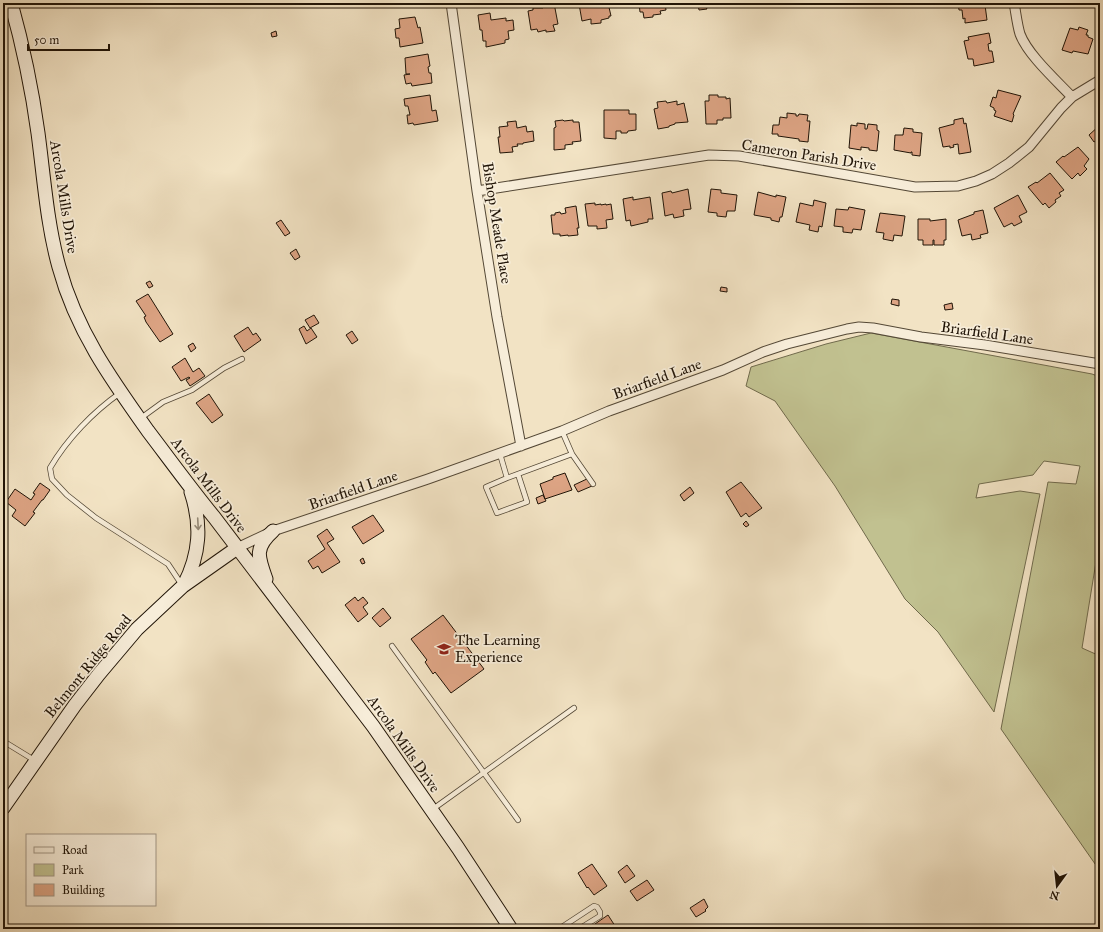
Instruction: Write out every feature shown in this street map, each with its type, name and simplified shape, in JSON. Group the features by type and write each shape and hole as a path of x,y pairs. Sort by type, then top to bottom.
{"street":[{"name":"Arcola Mills Drive","path":"11,3 30,88 38,132 50,223 59,267 73,308 86,336 120,393 189,486 373,726 462,854 511,929"},
{"name":"Bishop Meade Place","path":"451,3 477,191 497,317 521,446"},
{"path":"1014,3 1017,24 1026,45 1072,97"},
{"name":"Cameron Parish Drive","path":"477,191 709,155 739,156 915,187 958,186 976,181 992,174 1009,163 1029,147 1072,97 1100,80"},
{"name":"Briarfield Lane","path":"237,548 273,532 500,454 562,431 609,411 723,370 763,352 786,344 859,327 985,345 1100,364"},
{"path":"183,586 194,563 198,543 198,517 189,486"},
{"path":"269,590 260,562 259,552 262,543 273,532"},
{"name":"Belmont Ridge Road","path":"3,808 75,705 137,629 183,586 237,548"}],"lane":[{"path":"140,419 163,402 192,390 224,368 242,359"},
{"path":"120,393 103,405 60,450 50,468 52,479 67,495 96,518 168,564 183,586"},
{"path":"562,431 572,454 593,484"},
{"path":"500,454 507,478"},
{"path":"518,474 527,502 497,513 486,487 507,478 572,454"},
{"path":"392,646 518,820"},
{"path":"431,810 574,708"},
{"path":"3,741 35,762"},
{"path":"559,929 594,906 597,907 600,912 600,916 579,929"}],"green space":[{"path":"871,333 1092,374 1100,377 1100,537 1082,648 1100,656 1100,871 1001,729 1048,482 1076,484 1080,466 1044,461 1033,475 979,484 976,498 1020,491 1040,494 994,712 938,632 905,599 835,486 775,401 746,386 751,367 826,344"}],"building":[{"path":"542,3 554,3 558,24 553,25 555,31 546,32 546,30 538,32 537,29 531,30 528,11 533,10 533,8 543,8"},
{"path":"608,3 611,16 601,20 601,23 591,24 591,19 582,21 579,4"},
{"path":"639,3 665,3 666,10 660,11 661,14 653,15 653,17 644,18 643,12 640,12"},
{"path":"695,3 715,3 715,5 706,7 707,9 699,10 698,4"},
{"path":"958,3 987,3 985,5 987,20 965,23 965,18 963,19 962,10 959,10"},
{"path":"490,13 491,20 506,18 506,21 513,20 514,30 508,31 509,39 505,40 505,43 486,47 486,41 483,41 482,30 480,30 478,15"},
{"path":"415,17 418,28 420,27 423,43 400,47 399,38 396,38 395,29 400,28 399,19"},
{"path":"1079,27 1088,30 1086,35 1093,39 1088,54 1073,51 1072,53 1062,50 1070,28 1078,30"},
{"path":"276,31 277,36 272,37 271,33"},
{"path":"989,33 991,43 988,44 989,51 992,51 994,62 974,66 973,59 968,59 964,41 969,40 968,37"},
{"path":"428,54 430,66 428,67 429,73 431,73 432,83 412,86 411,83 406,84 404,75 410,74 406,74 405,58"},
{"path":"998,90 1021,96 1013,114 1012,122 994,116 996,111 990,106 993,97 996,98"},
{"path":"430,95 432,111 436,110 438,121 414,125 413,123 408,124 407,115 410,115 408,106 405,106 404,99"},
{"path":"709,95 718,95 718,97 726,97 726,99 730,98 731,118 717,120 717,124 706,124 705,101 709,101"},
{"path":"666,101 667,103 677,101 677,105 684,103 688,122 675,123 669,127 658,129 654,109 658,108 657,102"},
{"path":"604,110 629,110 629,114 636,114 636,130 628,131 627,133 616,131 616,139 604,138"},
{"path":"787,113 796,114 796,116 799,114 808,115 807,121 810,121 808,142 778,136 778,134 772,134 773,125 779,125 780,117 787,118"},
{"path":"963,118 964,124 966,123 971,152 959,154 958,144 953,145 954,147 950,148 950,146 943,147 939,128 954,124 954,120"},
{"path":"573,120 573,122 579,122 581,141 572,142 573,144 565,145 565,149 554,150 554,128 556,127 555,121"},
{"path":"516,121 517,128 526,126 527,132 533,131 534,141 517,144 518,146 512,147 513,152 500,153 498,137 500,137 499,127 508,126 507,122"},
{"path":"857,123 865,124 865,129 867,129 868,124 877,125 877,130 879,131 877,151 861,147 861,150 849,148 851,125 857,126"},
{"path":"1100,125 1100,141 1099,139 1094,142 1089,135"},
{"path":"904,128 913,129 913,132 922,133 920,156 912,155 912,152 894,150 895,135 903,135"},
{"path":"1078,147 1089,159 1084,166 1087,169 1080,176 1078,173 1072,179 1056,162"},
{"path":"1050,173 1064,190 1059,193 1061,196 1055,200 1056,202 1049,208 1045,203 1043,205 1028,187 1036,182 1037,183"},
{"path":"688,189 691,209 683,210 684,216 674,218 673,214 665,216 662,193 671,191 672,193"},
{"path":"711,189 721,190 721,193 737,195 735,211 727,211 726,217 717,216 717,213 708,212"},
{"path":"758,192 776,197 776,195 786,197 782,217 780,217 779,222 771,220 771,218 754,215"},
{"path":"1018,195 1027,212 1019,216 1022,222 1014,226 1012,223 1004,227 994,208"},
{"path":"633,197 633,200 650,197 653,219 648,219 648,222 631,226 630,220 626,221 623,199"},
{"path":"814,200 826,203 822,227 819,226 818,232 809,230 810,225 796,222 800,203 813,206"},
{"path":"595,203 595,205 611,204 613,219 606,220 607,228 597,229 597,226 588,226 585,204"},
{"path":"576,206 579,228 577,228 578,235 560,236 560,234 553,234 551,215 555,215 555,213 560,212 561,214 566,213 565,208"},
{"path":"849,207 865,210 861,230 853,229 852,233 843,232 843,227 834,226 836,209 848,210"},
{"path":"983,210 988,233 980,235 981,238 972,240 971,234 962,236 958,220 974,214 974,212"},
{"path":"880,213 905,216 902,236 894,235 893,241 883,239 884,233 876,232"},
{"path":"918,219 930,219 930,221 946,219 946,240 944,240 944,245 934,245 933,240 933,245 923,245 923,240 918,240"},
{"path":"281,220 290,233 285,236 276,223"},
{"path":"296,249 300,257 295,260 290,253"},
{"path":"150,281 153,286 149,288 146,283"},
{"path":"721,287 727,288 727,292 720,291"},
{"path":"148,294 173,334 160,342 146,322 144,317 146,316 136,301"},
{"path":"892,299 899,300 899,306 891,304"},
{"path":"952,303 953,309 945,310 944,305"},
{"path":"314,315 319,323 310,328 305,320"},
{"path":"304,326 307,331 311,328 317,337 306,344 299,329"},
{"path":"248,327 253,335 256,333 261,340 244,352 234,336"},
{"path":"352,331 358,340 352,344 346,335"},
{"path":"193,343 196,348 191,352 188,346"},
{"path":"185,358 193,372 199,368 205,376 190,386 186,380 190,378 189,377 181,381 172,367"},
{"path":"209,394 223,415 212,423 196,403"},
{"path":"565,473 572,490 545,499 540,484"},
{"path":"589,478 592,486 578,492 574,485"},
{"path":"741,482 762,508 749,517 746,513 741,517 726,492"},
{"path":"40,483 50,490 33,512 35,513 25,526 12,516 16,510 6,502 15,489 31,500 35,494 33,493"},
{"path":"690,487 694,493 684,501 680,495"},
{"path":"543,495 546,501 538,504 536,498"},
{"path":"373,515 384,531 363,544 352,527"},
{"path":"746,521 749,525 746,527 743,524"},
{"path":"327,529 334,539 327,543 340,562 322,573 318,566 313,569 308,561 325,549 317,536"},
{"path":"363,558 365,563 362,564 360,560"},
{"path":"355,597 358,601 363,597 368,603 363,607 368,614 358,622 345,605"},
{"path":"383,608 391,618 380,627 372,618"},
{"name":"The Learning Experience","path":"443,615 484,669 451,693 435,672 433,674 425,662 427,660 411,639"},
{"path":"592,864 607,886 594,895 588,887 587,888 578,873"},
{"path":"627,865 635,876 625,883 618,872"},
{"path":"647,880 654,890 637,901 630,891"},
{"path":"704,899 708,907 705,910 706,911 696,917 690,908"},
{"path":"608,915 617,929 598,929 595,924"}],"place":[{"name":"The Learning Experience","path":"444,649"}]}
